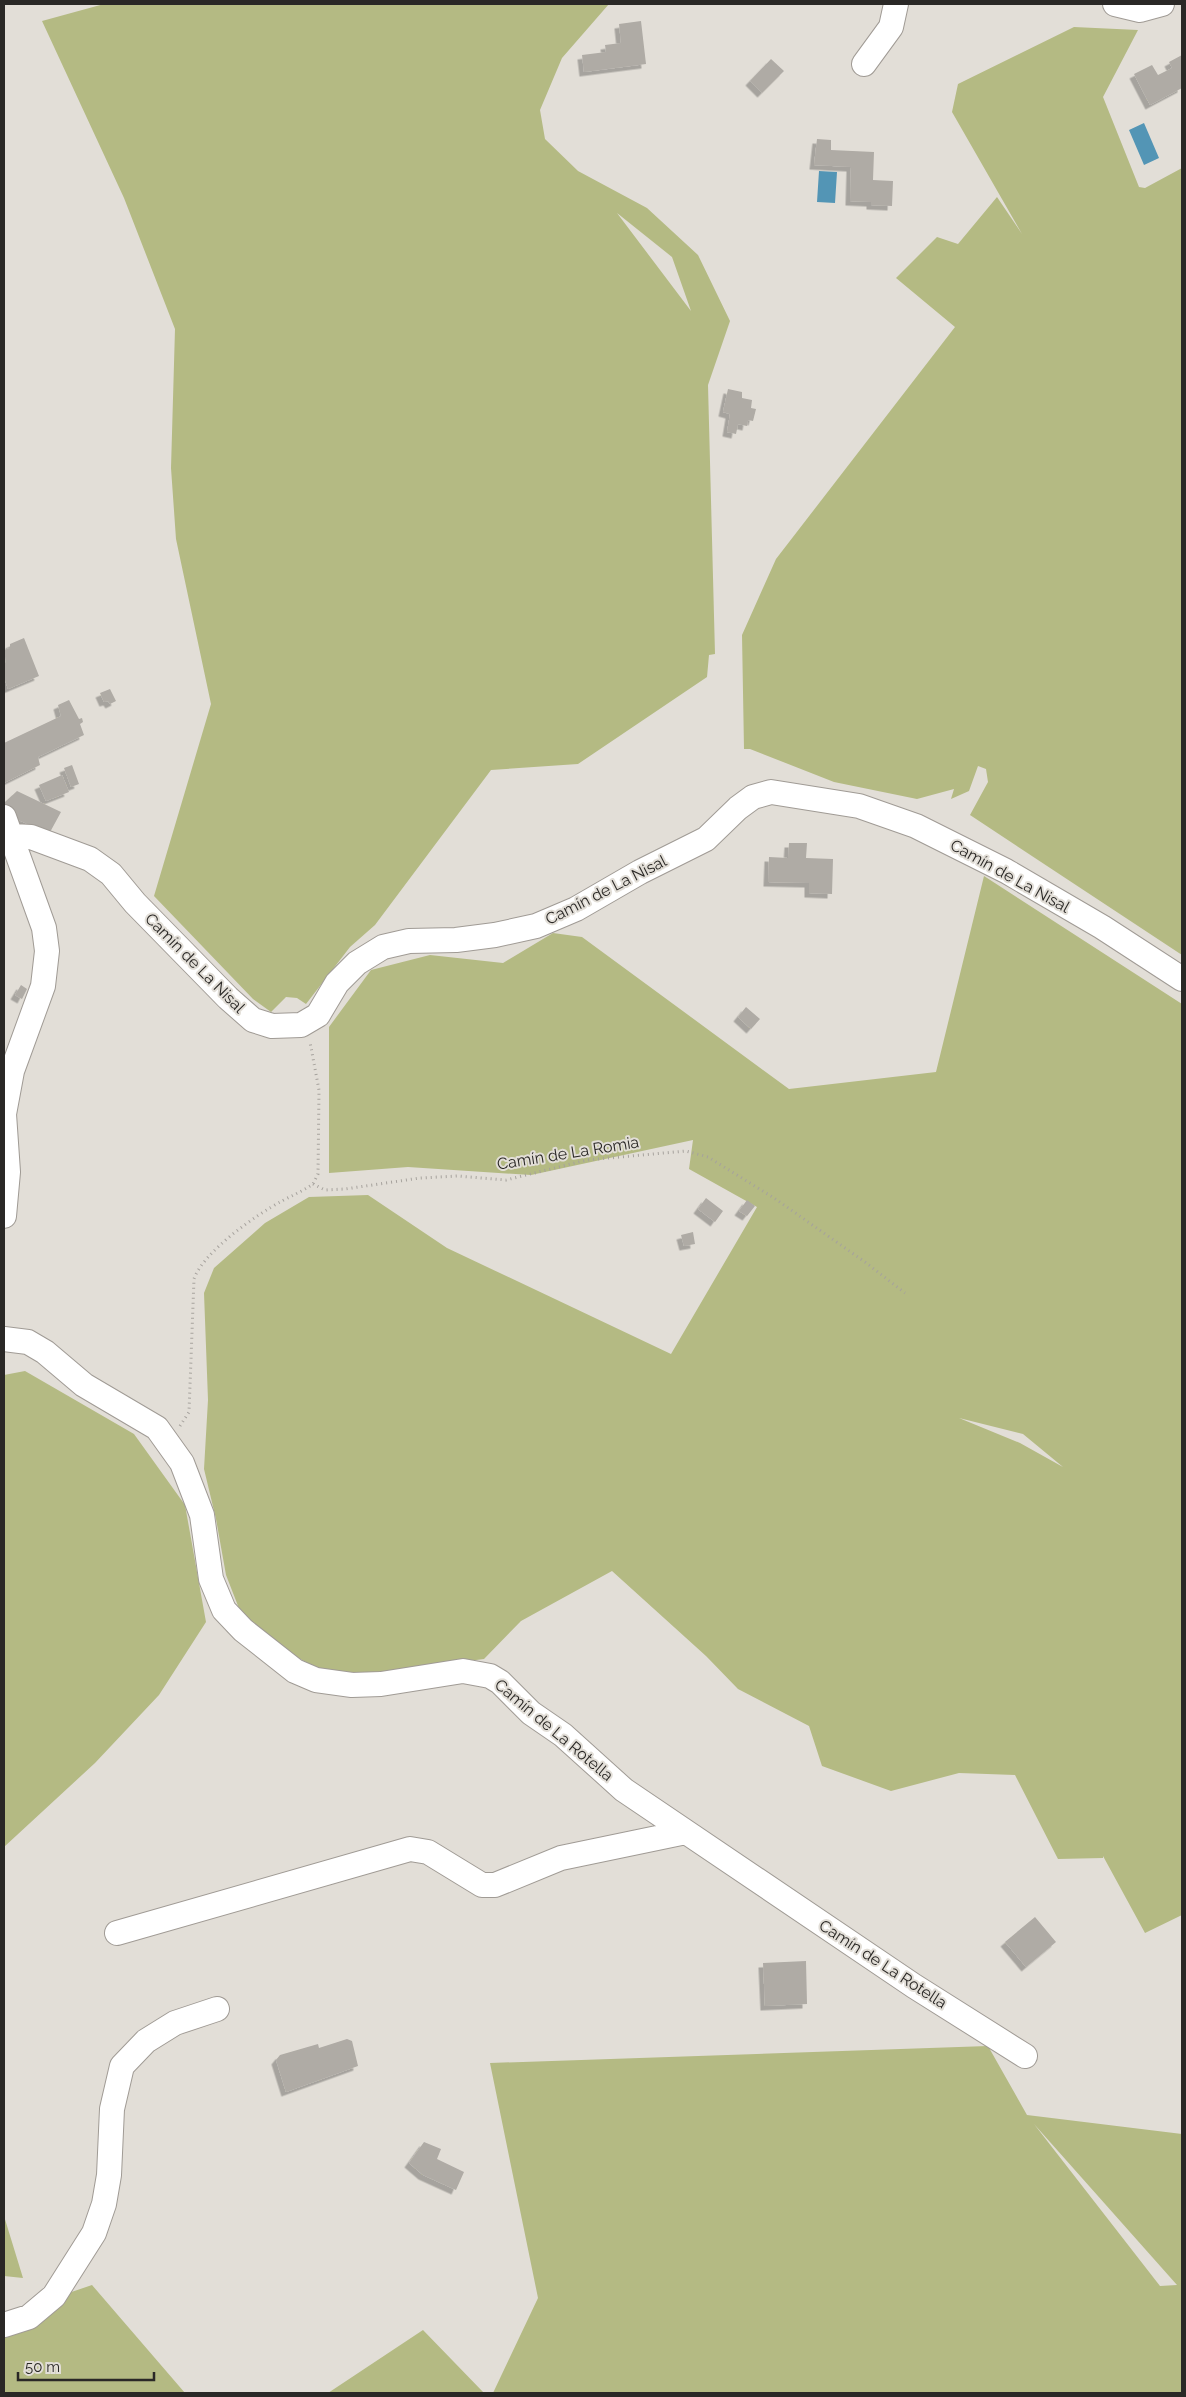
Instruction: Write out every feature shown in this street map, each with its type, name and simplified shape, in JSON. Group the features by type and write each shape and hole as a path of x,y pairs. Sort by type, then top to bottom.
{"street":[{"path":"864,64 891,27 896,4"},
{"path":"1115,4 1140,10 1162,4"},
{"name":"Camín de La Nisal","path":"8,827 90,858 112,874 155,923 228,998 253,1020 272,1026 302,1025 318,1015 338,984 357,962 383,947 409,941 456,940 495,935 536,926 576,909 640,872 706,839 738,808 753,797 771,792 859,806 916,826 1006,871 1102,927 1182,980"},
{"path":"4,1216 8,1172 4,1114 12,1071 43,986 47,951 44,928 8,827"},
{"name":"Camín de La Rotella","path":"4,1339 28,1342 45,1352 84,1386 157,1428 182,1463 202,1515 211,1579 215,1593 224,1610 243,1630 295,1671 316,1680 332,1684 381,1684 463,1671 490,1676 500,1682 531,1713 563,1735 624,1790 914,1986 1025,2056"},
{"path":"117,1933 410,1849 428,1852 482,1886 495,1886 561,1858 686,1832"},
{"path":"4,2325 29,2317 54,2296 94,2233 104,2204 109,2175 112,2109 122,2066 146,2041 168,2028 217,2008"}],"path":[{"path":"169,1443 189,1412 194,1279 198,1268 209,1256 250,1222 313,1184 318,1174 319,1090 312,1046 302,1025"},
{"name":"Camín de La Romia","path":"313,1184 325,1190 420,1178 458,1176 506,1180 588,1160 686,1150 708,1157 774,1198 906,1293"}],"green space":[{"path":"104,4 609,4 562,58 540,110 545,139 578,171 647,208 698,255 730,321 708,385 715,654 709,655 707,677 578,764 491,770 375,925 350,947 306,1004 297,998 286,997 271,1012 253,999 154,896 211,704 176,539 171,468 175,329 124,198 42,21","holes":["617,213 672,257 691,311"]},
{"path":"1074,27 1138,30 1103,97 1139,187 1145,188 1182,168 1182,955 970,815 988,782 986,769 978,766 969,791 951,799 954,789 917,799 834,782 750,749 744,749 742,635 776,559 955,327 896,278 937,237 958,244 997,197 1022,234 952,112 958,84"},
{"path":"984,876 1182,1004 1182,1915 1145,1933 1103,1856 1103,1858 1058,1859 1015,1775 959,1773 891,1791 822,1766 809,1726 738,1689 706,1656 612,1571 521,1621 484,1659 365,1674 316,1668 276,1645 240,1611 226,1575 216,1519 204,1469 208,1400 204,1293 214,1268 265,1223 309,1197 368,1195 447,1248 671,1354 757,1207 689,1169 693,1140 531,1175 408,1167 329,1173 329,1027 371,970 430,955 503,963 553,933 582,937 789,1089 936,1072","holes":["959,1418 1023,1434 1063,1467 1020,1443"]},
{"path":"25,1371 134,1434 185,1505 206,1622 159,1695 95,1763 4,1847 4,1375"},
{"path":"988,2046 1027,2115 1182,2134 1182,2393 493,2393 538,2298 490,2063","holes":["1034,2124 1177,2285 1160,2286"]},
{"path":"4,2216 23,2278 4,2276"},
{"path":"92,2285 185,2393 4,2393 4,2315"},
{"path":"423,2330 484,2393 328,2393"}],"water":[{"path":"1144,123 1159,158 1144,165 1129,130"},
{"path":"819,171 837,172 835,203 817,202"}],"building":[{"path":"641,21 646,64 584,72 582,55 606,52 605,45 621,43 619,24"},
{"path":"1182,55 1182,88 1150,105 1134,74 1152,65 1158,75 1172,68 1169,62"},
{"path":"771,59 784,71 762,93 750,81"},
{"path":"817,139 831,140 831,150 874,152 873,180 893,181 892,206 850,201 851,167 814,165"},
{"path":"728,389 742,392 742,398 752,400 751,408 756,409 753,421 748,420 747,426 738,424 736,434 727,432 730,414 723,412"},
{"path":"24,638 39,676 8,689 4,677 4,663 6,663 4,650 10,648 10,644"},
{"path":"110,689 116,701 110,704 108,701 104,702 100,693"},
{"path":"69,700 79,719 82,718 83,722 80,724 84,735 38,757 40,765 4,783 4,743 61,716 58,705"},
{"path":"72,765 79,784 71,787 64,768"},
{"path":"62,775 69,792 46,801 39,785"},
{"path":"17,791 61,812 49,834 12,817 4,803"},
{"path":"789,843 807,843 806,858 833,859 832,894 809,893 809,883 768,882 769,857 788,858"},
{"path":"21,985 27,989 22,999 15,995"},
{"path":"746,1007 760,1019 751,1029 738,1017"},
{"path":"706,1198 723,1211 715,1222 698,1209"},
{"path":"747,1200 755,1206 747,1216 739,1211"},
{"path":"693,1232 695,1244 684,1246 681,1235"},
{"path":"1035,1917 1056,1942 1026,1967 1005,1942"},
{"path":"806,1961 807,2004 765,2006 763,1963"},
{"path":"347,2039 352,2041 358,2066 286,2092 276,2060 280,2055 318,2044 319,2048"},
{"path":"424,2142 441,2149 437,2159 464,2172 456,2190 423,2175 409,2163"}]}
